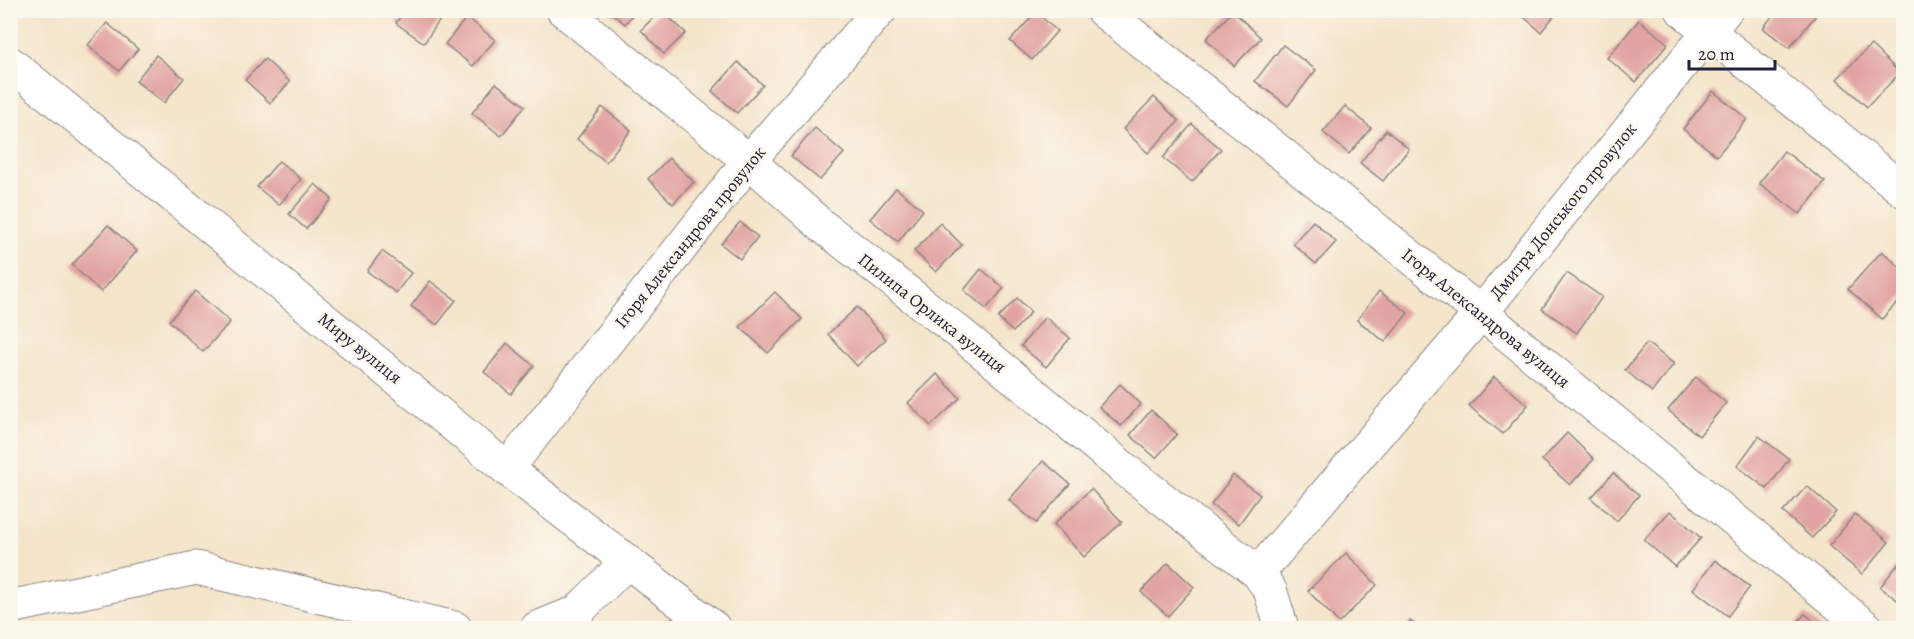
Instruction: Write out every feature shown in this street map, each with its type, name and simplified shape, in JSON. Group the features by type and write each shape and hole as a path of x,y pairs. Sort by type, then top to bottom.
{"street":[{"name":"Пилипа Орлика вулиця","path":"563,10 749,161 829,232 956,330 1127,471 1258,573 1270,590 1282,628"},
{"name":"Ігоря Александрова провулок","path":"507,469 749,161 880,10"},
{"name":"Ігоря Александрова вулиця","path":"1102,10 1481,313 1867,628"},
{"path":"1682,10 1717,21 1904,191"},
{"name":"Дмитра Донського провулок","path":"1258,573 1481,313 1717,21"},
{"name":"Миру вулиця","path":"10,63 507,469 714,628"},
{"path":"537,628 576,612 627,562"},
{"path":"10,607 196,568 455,628"}],"building":[{"path":"405,10 447,10 424,43 396,23"},
{"path":"608,10 636,10 625,24"},
{"path":"661,10 686,33 664,54 641,30"},
{"path":"1516,10 1559,10 1541,32"},
{"path":"1777,10 1810,10 1816,15 1789,48 1763,28"},
{"path":"1233,11 1261,38 1234,66 1206,39"},
{"path":"1036,12 1057,31 1032,60 1010,41"},
{"path":"467,17 495,40 473,66 445,44"},
{"path":"1639,20 1668,44 1636,82 1607,58"},
{"path":"107,23 138,49 119,71 88,45"},
{"path":"1283,45 1316,70 1288,106 1255,81"},
{"path":"1871,45 1900,73 1867,107 1837,79"},
{"path":"156,55 184,78 164,103 136,81"},
{"path":"265,59 290,82 270,103 245,80"},
{"path":"738,62 763,85 737,113 712,91"},
{"path":"496,83 525,106 501,136 472,113"},
{"path":"1713,91 1747,119 1717,156 1683,129"},
{"path":"1154,97 1179,121 1148,153 1123,129"},
{"path":"1345,106 1371,128 1349,154 1323,132"},
{"path":"602,107 631,130 606,162 577,139"},
{"path":"1192,124 1221,149 1192,182 1163,158"},
{"path":"815,128 844,153 820,180 791,156"},
{"path":"1386,130 1409,149 1383,181 1360,163"},
{"path":"1784,151 1825,182 1800,214 1759,183"},
{"path":"669,158 694,182 673,204 648,179"},
{"path":"279,161 301,179 279,205 257,187"},
{"path":"315,184 332,199 306,229 289,214"},
{"path":"896,188 923,210 898,242 870,219"},
{"path":"1313,221 1336,242 1316,264 1293,244"},
{"path":"740,222 758,237 740,259 721,244"},
{"path":"940,223 962,245 936,272 914,251"},
{"path":"108,225 137,251 101,292 72,265"},
{"path":"382,251 411,273 396,293 367,271"},
{"path":"1882,251 1904,271 1904,295 1882,319 1848,289"},
{"path":"981,269 1004,288 986,309 964,290"},
{"path":"1567,273 1602,297 1577,333 1542,309"},
{"path":"430,281 456,300 437,325 411,306"},
{"path":"195,291 230,322 203,352 169,321"},
{"path":"1379,291 1408,313 1385,342 1357,320"},
{"path":"775,292 802,319 768,353 740,327"},
{"path":"1017,298 1031,312 1013,332 998,318"},
{"path":"857,307 886,339 857,366 828,334"},
{"path":"1045,317 1070,338 1046,367 1021,346"},
{"path":"507,343 534,366 511,394 484,372"},
{"path":"1647,343 1674,364 1652,392 1625,370"},
{"path":"937,374 960,398 931,426 908,403"},
{"path":"1494,377 1528,405 1503,434 1469,406"},
{"path":"1696,377 1726,403 1699,436 1668,410"},
{"path":"1120,384 1141,404 1121,426 1099,407"},
{"path":"1151,410 1177,434 1156,458 1130,435"},
{"path":"1567,433 1594,459 1570,485 1542,460"},
{"path":"1759,436 1789,459 1767,489 1737,466"},
{"path":"1043,461 1070,484 1036,523 1009,500"},
{"path":"1613,473 1639,495 1617,521 1591,498"},
{"path":"1233,475 1260,495 1239,524 1211,505"},
{"path":"1807,486 1836,512 1812,538 1783,512"},
{"path":"1091,489 1122,522 1084,557 1054,524"},
{"path":"1670,511 1701,538 1675,567 1644,540"},
{"path":"1855,514 1889,542 1862,574 1829,546"},
{"path":"1346,553 1377,585 1339,623 1308,591"},
{"path":"1715,560 1750,587 1728,616 1693,589"},
{"path":"1168,563 1194,587 1168,616 1141,592"},
{"path":"1899,563 1904,566 1904,605 1880,587"},
{"path":"1805,614 1822,628 1792,628"},
{"path":"1410,621 1420,628 1404,628"}]}
